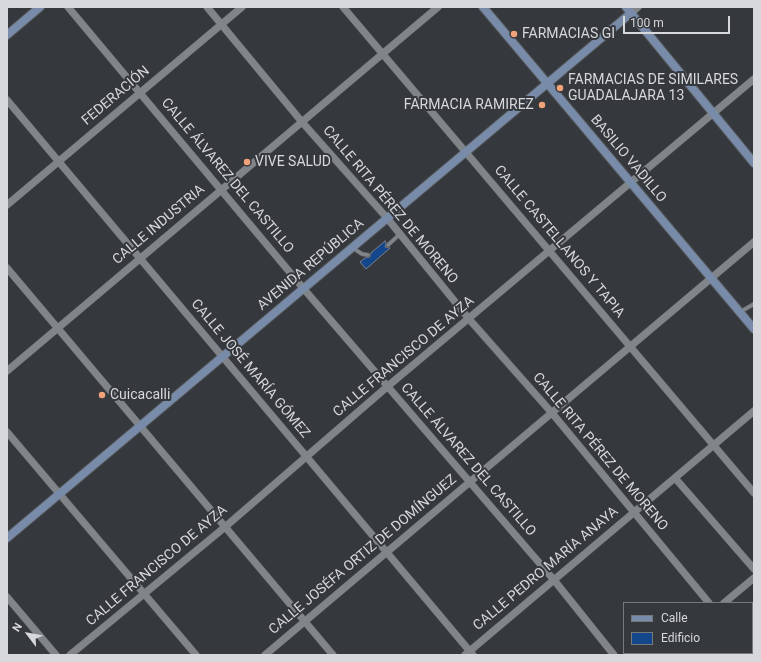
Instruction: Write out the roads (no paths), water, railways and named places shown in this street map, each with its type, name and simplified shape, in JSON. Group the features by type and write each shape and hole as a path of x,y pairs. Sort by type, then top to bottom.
{"street":[{"path":"7,35 40,7"},
{"name":"CALLE ÁLVAREZ DEL CASTILLO","path":"68,7 304,288 554,580 614,655"},
{"name":"CALLE RITA PÉREZ DE MORENO","path":"207,7 302,122 387,218 469,319 552,413 708,602"},
{"name":"FEDERACIÓN","path":"7,205 242,7"},
{"name":"CALLE CASTELLANOS Y TAPIA","path":"343,7 754,493"},
{"name":"CALLE INDUSTRIA","path":"7,370 438,7"},
{"name":"BASILIO VADILLO","path":"483,7 754,329"},
{"path":"638,7 629,10 754,163"},
{"name":"AVENIDA REPÚBLICA","path":"7,538 466,152 629,10"},
{"name":"CALLE FRANCISCO DE AYZA","path":"70,655 225,527 388,386 754,78"},
{"name":"CALLE JOSÉ MARÍA GÓMEZ","path":"7,100 387,552 469,654"},
{"name":"CALLE JOSÉFA ORTIZ DE DOMÍNGUEZ","path":"265,655 754,242"},
{"path":"7,268 333,655"},
{"name":"CALLE PEDRO MARÍA ANAYA","path":"469,654 754,411"},
{"path":"7,432 196,655"},
{"path":"675,478 754,569"},
{"path":"725,602 752,583"},
{"path":"7,597 56,655"}],"lane":[{"path":"388,245 400,234"},
{"path":"352,248 362,254 368,255"},
{"path":"740,312 754,304"}],"place":[{"name":"FARMACIAS GI","path":"514,34"},
{"name":"FARMACIAS DE SIMILARES GUADALAJARA 13","path":"560,88"},
{"name":"FARMACIA RAMIREZ","path":"542,105"},
{"name":"VIVE SALUD","path":"247,162"},
{"name":"Cuicacalli","path":"102,395"}]}
